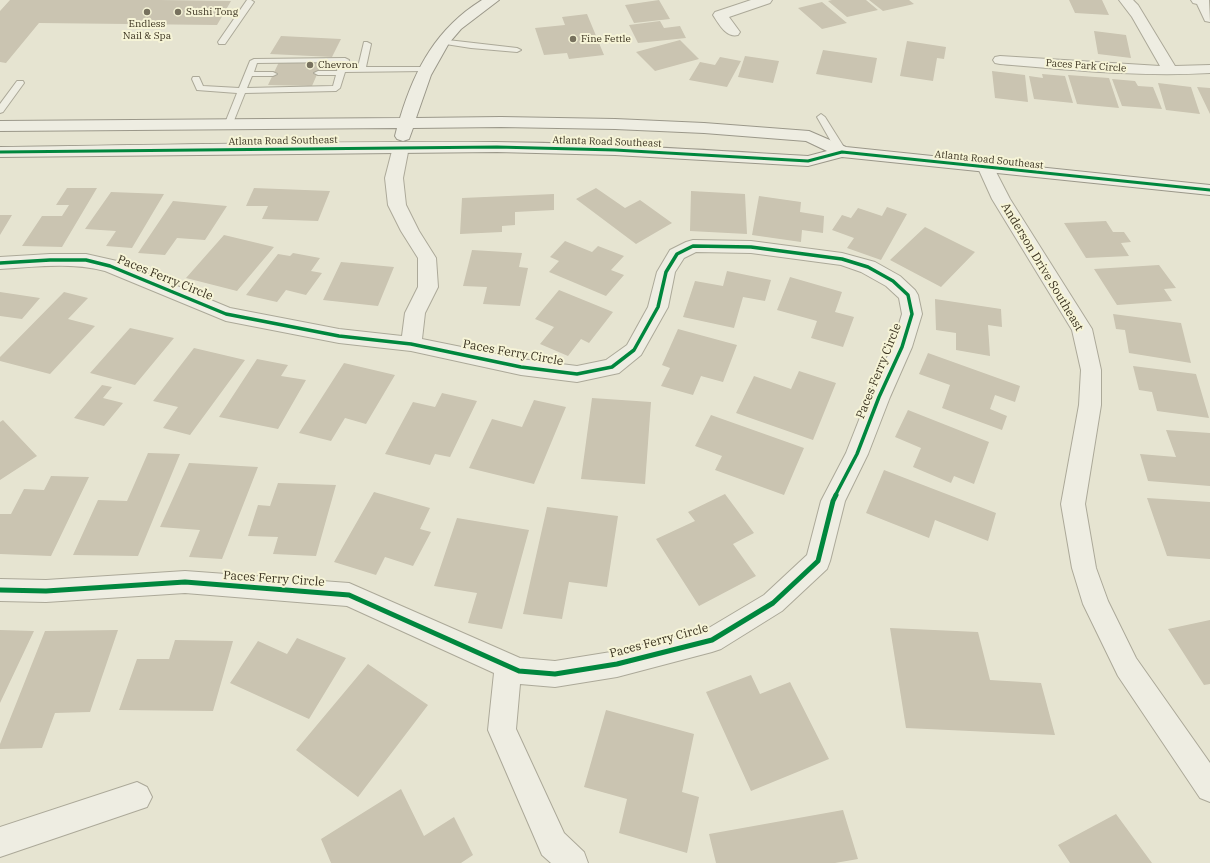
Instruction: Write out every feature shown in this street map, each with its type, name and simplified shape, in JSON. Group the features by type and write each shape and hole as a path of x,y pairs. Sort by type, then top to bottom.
{"street":[{"path":"411,344 415,312 428,287 427,258 410,231 397,205 394,178 400,147 414,96 429,61 442,41 467,16 492,0"},
{"path":"733,32 720,15 765,0"},
{"path":"1126,0 1144,24 1160,57 1171,71"},
{"path":"1198,0 1203,1 1210,18"},
{"name":"Paces Park Circle","path":"1000,60 1171,71 1210,69"},
{"name":"Atlanta Road Southeast","path":"0,126 500,122 607,124 711,129 808,136 842,152 1210,190"},
{"name":"Atlanta Road Southeast","path":"0,152 400,147 615,150 808,161 842,152"},
{"name":"Anderson Drive Southeast","path":"986,168 1001,199 1082,329 1091,370 1090,405 1073,504 1084,568 1096,604 1127,667 1210,788"},
{"name":"Paces Ferry Circle","path":"0,263 50,260 86,260 110,266 226,314 339,336 411,344 521,367 577,374 612,367 634,350 658,307 666,272 677,254 693,246 751,247 813,254 842,259 868,267 893,281 908,295 912,314 902,347 879,397 857,454 833,501 818,561 772,603 712,640 617,664 555,674 519,671 349,595 185,582 46,591 0,590"},
{"path":"508,666 502,730 553,844 573,863"},
{"path":"0,842 137,797"}],"lane":[{"path":"222,42 250,2"},
{"path":"442,41 471,46 517,50"},
{"path":"361,70 368,44"},
{"path":"196,79 200,88 242,90 336,88 345,60 254,61 242,90 229,124"},
{"path":"318,73 361,70 426,69"},
{"path":"249,74 273,74"},
{"path":"0,110 20,83"},
{"path":"821,117 842,152"}],"building":[{"path":"10,0 231,1 217,25 39,23 6,63 0,62 0,11"},
{"path":"659,0 670,19 634,23 625,5"},
{"path":"866,0 878,10 847,17 828,1"},
{"path":"869,0 909,0 914,4 883,11"},
{"path":"1069,0 1102,0 1109,15 1075,13"},
{"path":"822,2 847,23 822,29 798,8"},
{"path":"587,14 604,55 569,59 567,53 544,55 535,28 565,25 562,17"},
{"path":"660,21 664,28 680,26 686,38 638,43 629,25"},
{"path":"1094,31 1126,35 1131,58 1098,54"},
{"path":"281,36 341,39 332,57 270,54"},
{"path":"680,40 699,59 655,71 636,52"},
{"path":"907,41 946,47 944,59 937,58 933,81 900,76"},
{"path":"823,50 877,58 872,83 816,74"},
{"path":"745,56 779,61 773,83 738,77"},
{"path":"720,57 741,61 727,87 689,80 700,62 715,65"},
{"path":"279,62 322,63 312,86 268,85"},
{"path":"992,71 1025,75 1028,102 995,98"},
{"path":"1042,74 1065,76 1073,103 1034,99 1029,76 1043,78"},
{"path":"1068,75 1109,78 1119,108 1077,104"},
{"path":"1112,79 1135,81 1138,86 1153,87 1162,109 1122,106"},
{"path":"1158,83 1191,87 1200,114 1166,110"},
{"path":"1197,87 1210,88 1210,114"},
{"path":"67,188 97,188 62,247 22,246 42,216 62,216 69,205 56,205"},
{"path":"254,188 330,191 318,221 262,219 268,206 246,206"},
{"path":"596,188 625,208 640,200 672,223 636,244 576,199"},
{"path":"691,191 745,194 747,234 690,231"},
{"path":"111,192 164,194 132,248 106,246 116,231 85,229"},
{"path":"554,194 554,210 515,212 515,225 502,226 502,232 460,234 462,198"},
{"path":"759,196 801,202 800,212 824,216 823,233 802,230 801,242 752,235"},
{"path":"173,201 227,206 205,240 177,238 165,255 138,253"},
{"path":"887,207 907,214 881,260 847,248 854,238 832,230 842,215 851,218 858,208 882,216"},
{"path":"0,215 12,215 0,235"},
{"path":"1106,221 1113,232 1124,232 1131,242 1121,243 1129,256 1086,258 1064,223"},
{"path":"925,227 975,252 941,287 890,260"},
{"path":"224,235 274,247 237,291 186,278"},
{"path":"565,241 592,252 598,246 624,256 611,270 624,275 606,296 549,272 559,261 550,257"},
{"path":"472,250 522,253 519,267 528,268 520,306 483,304 487,287 463,286"},
{"path":"293,253 320,258 311,271 322,273 306,295 286,290 277,302 246,295 278,254 290,256"},
{"path":"341,262 394,267 378,306 323,300"},
{"path":"1159,265 1176,288 1164,289 1172,301 1117,305 1094,269"},
{"path":"727,271 771,280 765,301 743,297 734,328 683,317 695,281 723,286"},
{"path":"790,277 842,292 835,312 854,317 843,347 811,338 817,321 777,310"},
{"path":"559,290 613,312 589,343 581,339 568,356 540,344 554,327 535,319"},
{"path":"0,292 40,298 22,319 0,316"},
{"path":"64,292 88,298 68,319 95,326 50,374 0,361 0,357"},
{"path":"935,299 1001,309 1002,327 988,325 990,356 956,350 956,333 936,330"},
{"path":"1113,314 1181,323 1191,363 1129,353 1125,330 1116,329"},
{"path":"130,328 174,338 135,385 90,373"},
{"path":"678,329 737,345 723,382 701,376 693,395 661,386 670,368 662,365"},
{"path":"194,348 245,360 190,435 163,428 178,407 153,401"},
{"path":"928,353 1020,386 1015,402 995,395 990,409 1007,416 1002,430 942,408 950,385 919,374"},
{"path":"257,359 288,365 281,376 306,380 278,429 219,417"},
{"path":"344,363 395,375 366,424 345,418 331,441 299,433"},
{"path":"1133,366 1196,374 1209,418 1157,411 1152,392 1139,390"},
{"path":"799,371 836,383 813,440 736,413 754,376 791,389"},
{"path":"102,385 112,387 103,398 123,403 104,426 74,418"},
{"path":"442,393 477,401 450,457 435,454 430,465 385,454 413,402 435,407"},
{"path":"592,398 651,402 645,484 581,479"},
{"path":"534,400 566,407 534,484 469,468 492,419 522,427"},
{"path":"908,410 989,442 974,484 954,476 951,483 913,467 921,448 895,437"},
{"path":"711,415 804,448 784,495 715,470 722,456 695,446"},
{"path":"3,420 37,456 0,480 0,422"},
{"path":"1166,430 1210,433 1210,486 1148,481 1140,454 1176,457"},
{"path":"148,453 180,454 138,556 73,555 98,500 127,501"},
{"path":"189,463 258,467 222,559 189,557 200,530 160,527"},
{"path":"884,470 996,513 988,541 935,520 929,538 866,513"},
{"path":"51,476 89,477 51,556 0,554 0,514 11,514 24,489 44,490"},
{"path":"278,483 336,485 316,556 273,554 278,537 248,536 258,505 270,506"},
{"path":"374,492 430,508 420,529 431,532 413,566 385,557 376,575 334,562"},
{"path":"725,494 754,533 733,544 756,576 699,606 656,539 695,521 688,512"},
{"path":"1147,498 1210,502 1210,559 1167,556"},
{"path":"547,507 618,516 607,587 569,582 562,619 523,614"},
{"path":"457,518 529,530 502,629 468,623 477,593 434,586"},
{"path":"1210,620 1210,684 1204,685 1168,629"},
{"path":"890,628 978,632 990,680 1041,683 1055,735 906,728"},
{"path":"0,630 34,631 0,703"},
{"path":"118,630 90,712 55,713 42,748 0,749 0,744 45,631"},
{"path":"297,638 346,658 309,719 230,683 258,641 287,654"},
{"path":"175,640 233,641 213,711 119,710 137,659 169,659"},
{"path":"368,664 428,705 358,797 296,750"},
{"path":"751,675 760,694 790,682 829,759 751,791 706,692"},
{"path":"606,710 694,734 682,792 699,797 687,853 619,833 627,799 584,787"},
{"path":"401,789 424,836 454,817 473,855 461,863 331,863 321,839"},
{"path":"843,810 858,859 835,863 716,863 709,834"},
{"path":"1116,814 1152,863 1070,863 1058,845"}],"cycle path":[{"path":"0,152 497,147 615,150 808,161 842,152 1210,190"},
{"path":"0,263 50,260 86,260 110,266 226,314 339,336 411,344 521,367 577,374 612,367 634,350 658,307 666,272 677,254 693,246 751,247 813,254 842,259 868,267 893,281 908,295 912,314 902,347 879,397 857,454 833,501 818,561 773,603 712,640 617,664 555,674 519,671 349,595 185,582 46,591 0,590"}],"place":[{"name":"Endless Nail & Spa","path":"147,12"},
{"name":"Sushi Tong","path":"178,12"},
{"name":"Fine Fettle","path":"573,39"},
{"name":"Chevron","path":"310,65"}]}
